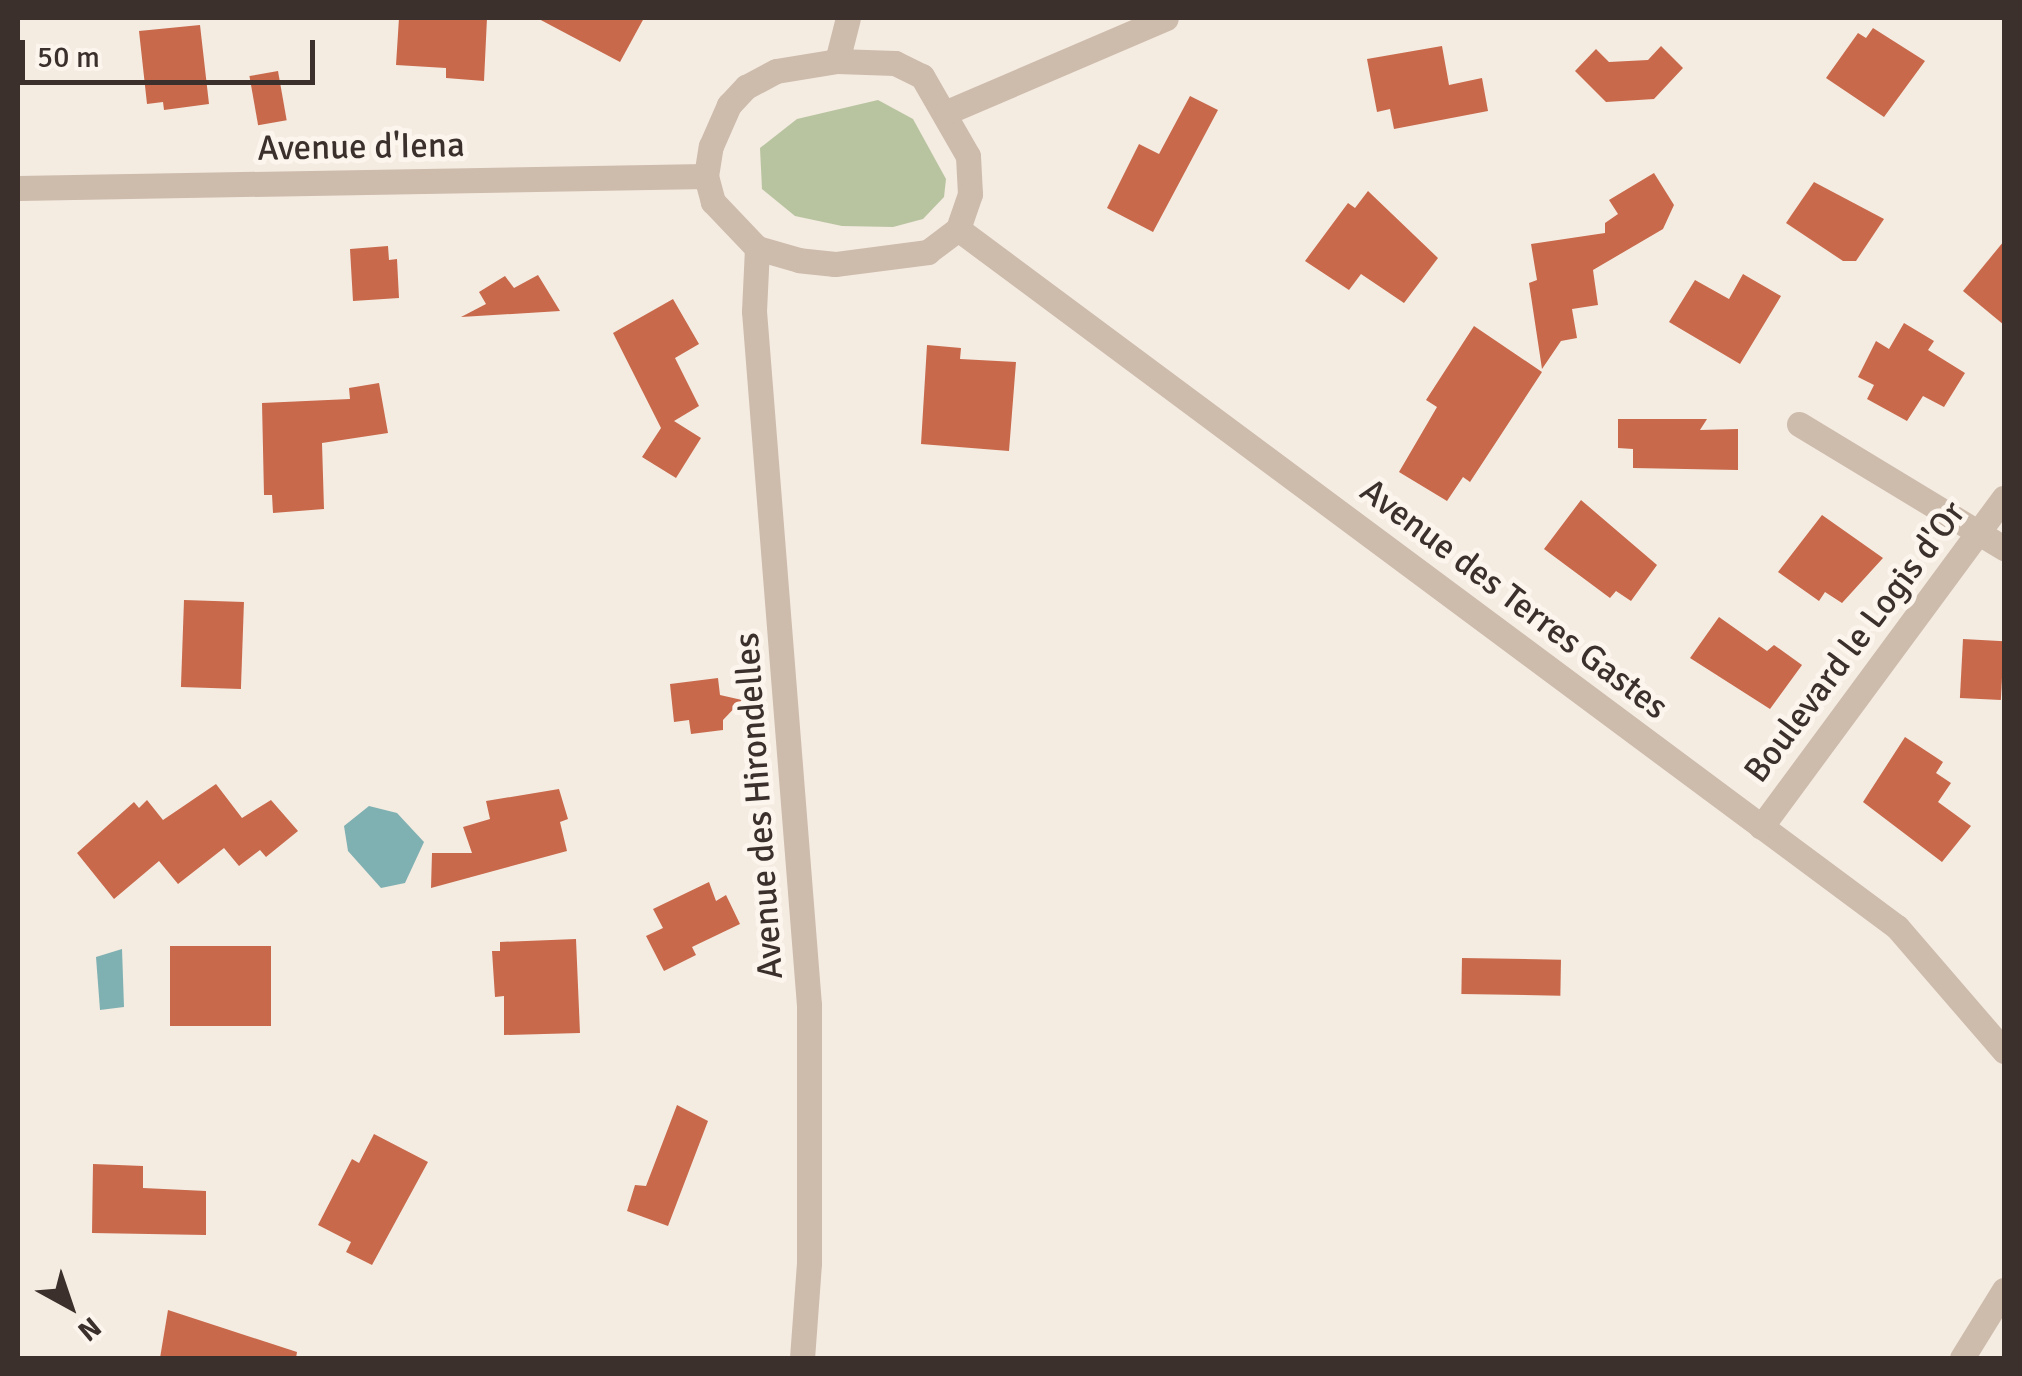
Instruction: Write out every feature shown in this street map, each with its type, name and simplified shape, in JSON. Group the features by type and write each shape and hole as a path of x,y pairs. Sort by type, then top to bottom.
{"street":[{"path":"837,60 848,18"},
{"path":"947,112 1166,18"},
{"path":"837,60 895,63 922,76 947,112 968,156 970,194 958,230 928,252 835,264 758,248 713,202 706,176 711,146 746,87 776,72 837,60"},
{"name":"Avenue d'Iena","path":"18,188 706,176"},
{"name":"Avenue des Terres Gastes","path":"958,230 1897,927 2004,1051"},
{"name":"Avenue des Hirondelles","path":"758,248 754,311 809,1005 810,1264 802,1358"},
{"path":"1799,424 2004,548"},
{"name":"Boulevard le Logis d'Or","path":"1761,826 2004,498"},
{"path":"1962,1358 2004,1290"}],"green space":[{"path":"878,100 913,119 946,179 944,197 923,219 893,227 842,226 795,216 762,189 760,148 797,119"}],"water":[{"path":"369,806 397,813 424,842 405,883 381,888 348,851 344,826"},
{"path":"122,949 124,1007 100,1010 96,957"}],"building":[{"path":"399,18 487,18 484,81 446,78 446,68 396,65"},
{"path":"537,18 644,18 620,62"},
{"path":"200,25 209,104 164,110 163,102 147,104 139,31"},
{"path":"1873,28 1925,61 1884,117 1826,78 1858,33 1866,38"},
{"path":"1442,46 1449,85 1482,78 1488,111 1394,129 1390,109 1377,112 1367,59"},
{"path":"1661,46 1683,68 1654,99 1606,102 1575,71 1596,49 1609,62 1648,60"},
{"path":"278,71 287,120 258,125 249,76"},
{"path":"1190,96 1218,110 1153,232 1107,208 1139,144 1159,154"},
{"path":"1654,173 1674,205 1663,229 1593,270 1598,305 1572,309 1577,338 1561,341 1542,369 1529,283 1537,280 1531,244 1605,233 1605,223 1618,214 1609,200"},
{"path":"1814,182 1884,219 1856,261 1843,261 1786,223"},
{"path":"1368,191 1438,258 1404,303 1361,274 1349,290 1305,261 1348,203 1355,208"},
{"path":"2004,241 2004,325 1963,291"},
{"path":"388,246 389,260 397,259 399,298 353,301 350,249"},
{"path":"1743,274 1781,296 1740,364 1669,322 1695,280 1729,299"},
{"path":"538,275 560,311 461,317 486,304 479,292 505,276 514,288"},
{"path":"673,299 699,344 675,358 699,406 674,421 701,438 676,478 642,457 661,428 613,333"},
{"path":"1904,323 1934,341 1928,350 1965,373 1944,407 1923,396 1907,421 1867,399 1874,385 1858,377 1876,341 1889,349"},
{"path":"1474,326 1542,372 1470,482 1463,477 1447,501 1399,472 1437,407 1426,400"},
{"path":"927,345 961,348 960,359 1016,362 1009,451 921,444"},
{"path":"379,383 388,433 322,443 324,509 273,513 272,495 264,495 262,403 350,399 349,388"},
{"path":"1618,419 1707,419 1700,430 1738,429 1738,470 1633,468 1633,449 1618,448"},
{"path":"1581,500 1657,565 1631,601 1616,591 1610,598 1544,549"},
{"path":"1822,515 1883,558 1842,603 1825,592 1819,601 1778,572"},
{"path":"184,600 244,602 241,689 181,687"},
{"path":"1719,617 1767,651 1774,645 1802,665 1770,709 1690,658"},
{"path":"1963,639 2004,641 2001,700 1960,698"},
{"path":"718,678 720,695 742,700 723,720 723,730 691,734 689,720 674,722 670,684"},
{"path":"1905,737 1943,762 1936,773 1951,783 1938,802 1971,826 1942,862 1863,802"},
{"path":"216,784 242,818 271,800 298,831 266,857 260,850 239,866 224,848 178,884 159,861 114,899 77,853 134,802 139,808 147,800 163,820"},
{"path":"559,789 568,819 560,822 567,851 431,888 432,853 472,853 463,827 490,819 486,801"},
{"path":"709,882 716,901 726,895 740,924 692,947 696,955 664,971 646,936 663,928 653,909"},
{"path":"576,939 580,1033 504,1035 504,996 495,997 492,951 500,951 500,942"},
{"path":"170,946 271,946 271,1026 170,1026"},
{"path":"1462,958 1561,960 1560,996 1461,994"},
{"path":"677,1105 708,1121 668,1226 627,1211 635,1185 646,1186"},
{"path":"374,1134 428,1162 372,1265 346,1252 351,1242 318,1225 352,1159 359,1163"},
{"path":"93,1164 143,1166 143,1188 206,1191 206,1235 92,1233"},
{"path":"168,1310 297,1352 296,1358 160,1358"}]}
